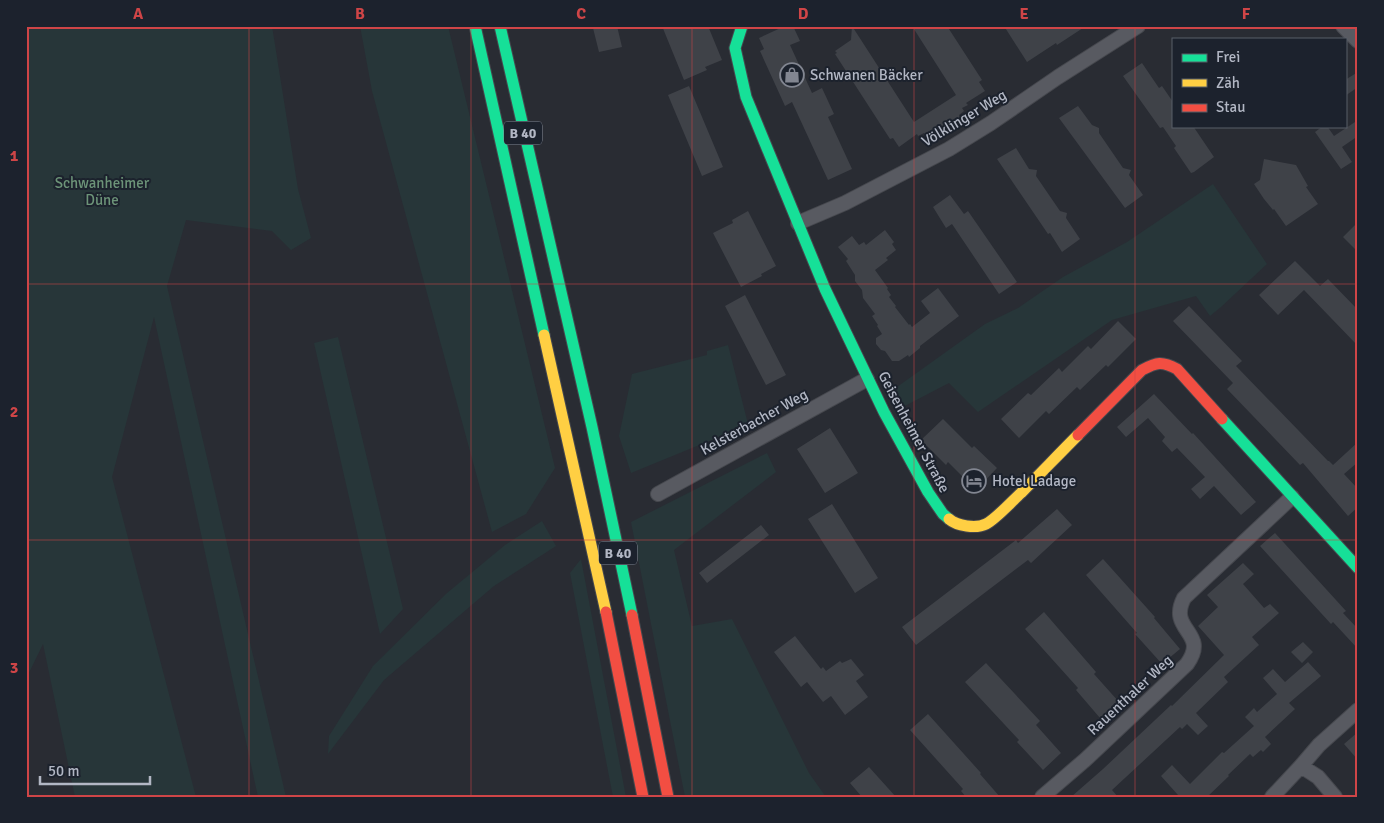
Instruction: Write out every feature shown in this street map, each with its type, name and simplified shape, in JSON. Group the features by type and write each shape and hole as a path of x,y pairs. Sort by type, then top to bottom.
{"main road":[{"name":"B 40","path":"475,26 522,242 583,504 643,797"},
{"name":"B 40","path":"500,26 639,646 668,797"},
{"name":"Geisenheimer Straße","path":"742,26 735,48 746,97 825,289 884,412 928,492 943,514 952,522 960,525 978,526 986,524 1007,507 1142,370 1155,363 1166,363 1177,370 1358,568"}],"street":[{"name":"Völklinger Weg","path":"798,222 845,203 991,124 1058,77 1138,26"},
{"path":"1343,26 1358,41"},
{"name":"Kelsterbacher Weg","path":"658,494 867,379"},
{"name":"Rauenthaler Weg","path":"1042,797 1085,760 1187,664 1195,648 1193,640 1179,617 1179,607 1184,598 1292,497"},
{"path":"1272,797 1319,745 1358,710"},
{"path":"1301,766 1318,777 1335,797"}],"green space":[{"name":"Schwanheimer Düne","path":"26,26 272,26 298,189 311,238 291,250 272,231 186,220 167,286 286,797 258,797 154,317 112,477 196,797 75,797 43,644 26,679"},
{"path":"360,26 448,26 555,468 526,514 492,532 372,91"},
{"path":"1213,184 1267,264 1210,316 1196,296 1112,320 978,412 949,383 899,409 890,392 985,324 1018,308 1063,277 1127,242"},
{"path":"338,337 403,609 380,634 314,343"},
{"path":"728,345 748,424 631,473 619,436 632,374 707,355 707,351"},
{"path":"767,453 776,472 674,550 692,626 732,619 809,773 826,797 685,797 631,522"},
{"path":"542,521 556,546 494,586 384,680 328,754 329,736 373,666 447,593 505,545"},
{"path":"581,559 626,797 613,797 570,573"}],"building":[{"path":"617,26 622,47 599,52 593,28"},
{"path":"662,26 708,26 722,60 705,67 707,70 684,80"},
{"path":"785,26 793,26 800,41 790,45 812,93 822,88 834,114 828,117 852,169 828,180 792,102 785,106 760,51 764,49 759,38"},
{"path":"852,26 914,122 956,95 912,26 947,26 982,80 979,82 985,91 966,103 968,105 962,108 964,111 959,115 960,117 947,128 926,136 924,133 918,136 917,134 899,147 893,138 890,139 835,54 837,53 835,51 851,40"},
{"path":"1004,26 1086,26 1027,62"},
{"path":"1142,63 1159,88 1162,86 1172,101 1172,128 1194,128 1214,157 1191,173 1174,148 1176,146 1163,127 1160,128 1123,76"},
{"path":"1358,72 1358,87 1346,95 1346,79"},
{"path":"689,86 723,167 702,176 668,95"},
{"path":"1078,106 1092,125 1099,128 1099,133 1123,168 1131,170 1129,175 1143,195 1125,208 1059,118"},
{"path":"1358,120 1358,136 1342,147 1352,162 1341,169 1315,132 1320,128 1328,128 1334,136"},
{"path":"1016,148 1029,169 1037,170 1036,176 1060,211 1067,213 1066,218 1080,239 1062,252 997,159"},
{"path":"1264,159 1296,165 1308,186 1306,187 1318,204 1286,226 1254,184 1260,180"},
{"path":"950,195 964,214 968,211 1017,282 999,294 952,224 946,228 933,207"},
{"path":"748,211 776,266 741,287 713,233 733,223 732,220"},
{"path":"1358,222 1358,252 1343,237"},
{"path":"885,230 894,242 892,244 896,250 886,258 888,260 875,270 888,288 891,295 889,297 895,307 909,325 912,327 930,313 921,301 938,288 959,316 920,346 909,357 908,355 899,361 892,361 885,351 881,350 876,344 876,338 882,334 872,316 875,314 863,298 862,290 855,281 855,275 846,261 848,259 838,247 852,236 859,245 864,242 866,245"},
{"path":"1295,261 1320,286 1328,279 1358,310 1358,346 1304,290 1278,315 1259,295"},
{"path":"745,295 786,375 766,385 725,306"},
{"path":"1189,306 1242,361 1236,366 1328,461 1333,465 1358,442 1358,462 1344,474 1358,489 1358,507 1348,516 1303,463 1300,465 1227,389 1233,383 1173,321"},
{"path":"1118,321 1136,339 1108,367 1106,365 1080,390 1077,387 1049,414 1046,411 1019,438 1001,419 1028,393 1031,395 1059,368 1062,372 1088,346 1091,349"},
{"path":"1154,394 1193,433 1256,502 1241,515 1214,486 1200,499 1191,489 1205,477 1177,448 1172,452 1162,441 1165,437 1148,418 1126,437 1117,427"},
{"path":"943,419 972,448 974,446 997,468 976,490 948,462 946,465 921,440"},
{"path":"830,428 858,473 825,493 797,449"},
{"path":"832,504 878,578 855,593 808,519"},
{"path":"1057,509 1072,525 1031,563 1028,560 916,645 902,627 1016,540 1018,543"},
{"path":"761,525 769,535 707,583 699,573"},
{"path":"1275,533 1346,611 1343,613 1358,629 1358,649 1333,622 1331,624 1260,546"},
{"path":"1103,559 1155,617 1180,649 1162,664 1086,575"},
{"path":"1243,563 1254,574 1243,584 1264,608 1270,604 1279,613 1252,637 1259,645 1224,677 1228,682 1196,713 1208,726 1198,735 1187,724 1182,729 1180,727 1112,790 1118,797 1071,797 1172,706 1224,655 1198,626 1218,607 1207,595"},
{"path":"1044,612 1096,672 1094,674 1119,702 1100,718 1076,690 1078,688 1025,629"},
{"path":"795,636 821,669 823,667 826,671 840,661 842,663 851,659 864,675 856,681 868,697 845,715 831,696 823,702 807,682 801,687 774,652"},
{"path":"1303,642 1313,652 1302,663 1291,652"},
{"path":"1308,662 1321,676 1289,703 1295,709 1265,737 1271,744 1263,752 1261,750 1253,757 1250,754 1207,797 1176,797 1178,795 1161,776 1172,765 1190,784 1222,752 1224,753 1254,726 1245,717 1254,708 1257,712 1277,694 1263,678 1273,669 1285,682"},
{"path":"986,663 1040,721 1036,725 1061,753 1043,770 1017,742 1019,740 965,682"},
{"path":"928,714 1000,797 966,797 961,791 963,789 910,730"},
{"path":"1358,732 1358,760 1344,744"},
{"path":"869,767 896,797 862,797 850,783"}],"traffic: fast":[{"path":"475,26 544,335"},
{"path":"500,26 592,427 632,615"},
{"path":"742,26 735,48 746,97 825,289 884,412 928,492 943,514 949,519"},
{"path":"1222,419 1358,568"}],"traffic: slow":[{"path":"544,335 606,612"},
{"path":"949,519 967,526 982,526 990,522 1078,435"}],"traffic: jam":[{"path":"1078,435 1142,370 1152,365 1160,364 1177,369 1222,419"},
{"path":"606,612 643,797"},
{"path":"632,615 668,797"}],"place":[{"name":"Schwanen Bäcker","path":"792,75"},
{"name":"Hotel Ladage","path":"974,481"}]}
